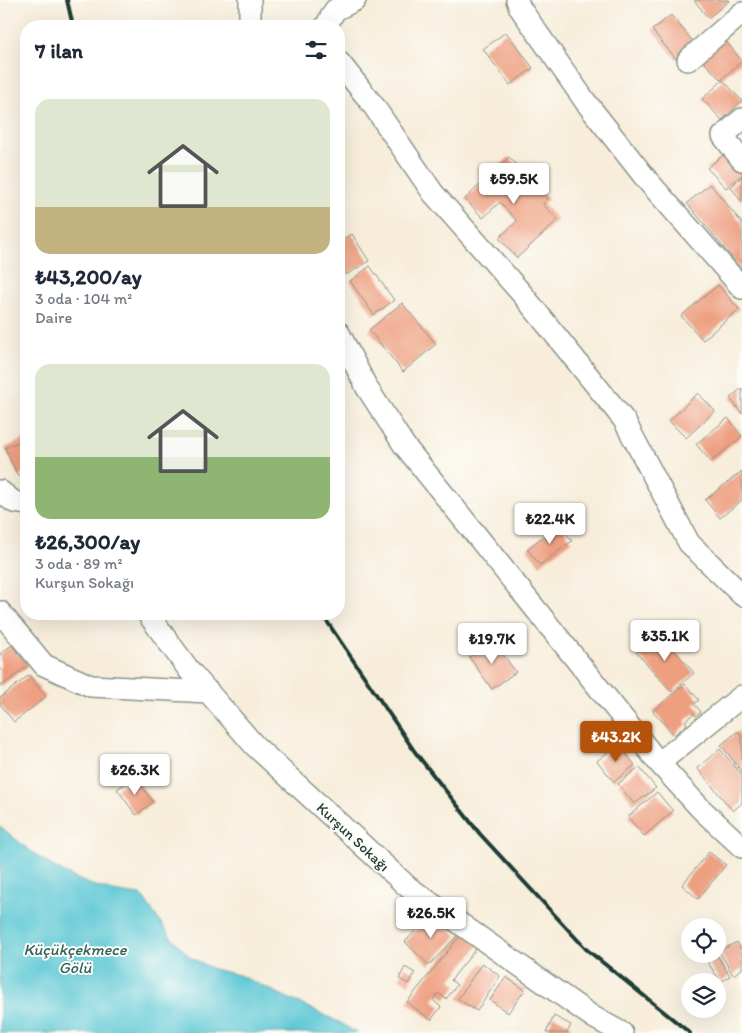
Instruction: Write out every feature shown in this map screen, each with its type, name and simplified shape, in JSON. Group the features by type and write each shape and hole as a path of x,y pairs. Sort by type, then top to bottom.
{"street":[{"path":"250,0 250,20"},
{"path":"329,20 335,10 356,0"},
{"path":"517,0 520,8 591,108 647,180 742,288"},
{"path":"739,0 742,4"},
{"path":"688,60 742,13"},
{"path":"345,70 373,105 433,193 523,295 624,420 689,543 742,596"},
{"path":"742,119 723,136 742,160"},
{"path":"345,345 367,388 404,445 659,763 701,809 742,847"},
{"path":"0,491 14,502 20,503"},
{"path":"0,612 44,665 91,686 209,692"},
{"name":"Kurşun Sokağı","path":"152,620 189,670 256,746 408,887 593,1017 622,1033"},
{"path":"659,763 742,696"}],"water":[{"name":"Küçükçekmece Gölü","path":"0,826 32,852 64,873 100,887 141,895 171,937 190,957 213,969 239,975 341,1023 357,1033 0,1033"}],"building":[{"path":"694,0 728,0 729,1 708,18"},
{"path":"671,15 695,44 676,59 652,30"},
{"path":"506,32 533,68 510,85 483,49"},
{"path":"723,38 742,61 721,80 700,58"},
{"path":"723,80 742,101 722,120 702,99"},
{"path":"727,152 742,169 742,175 726,188 707,168"},
{"path":"509,157 548,199 543,204 558,220 517,258 499,238 517,221 500,202 483,218 465,199"},
{"path":"742,176 742,202 731,187"},
{"path":"710,184 742,223 742,270 687,203"},
{"path":"352,234 369,261 346,275 345,273 345,238"},
{"path":"370,266 394,300 374,315 350,281"},
{"path":"718,285 739,309 703,340 681,316"},
{"path":"402,303 436,344 403,372 369,330"},
{"path":"742,388 742,414 730,398"},
{"path":"698,393 715,411 686,438 669,421"},
{"path":"728,418 742,436 711,462 696,444"},
{"path":"20,441 20,475 18,476 5,448"},
{"path":"742,471 742,500 720,518 705,500"},
{"path":"559,524 572,541 540,565 527,549"},
{"path":"659,632 694,673 672,692 636,652"},
{"path":"493,641 516,672 492,689 469,657"},
{"path":"12,645 28,666 0,687 0,654"},
{"path":"29,675 46,697 14,722 0,704 0,698"},
{"path":"685,684 699,700 694,704 701,712 696,716 694,713 685,721 687,724 674,735 653,711"},
{"path":"738,731 742,737 742,772 721,745"},
{"path":"618,744 635,765 614,782 597,761"},
{"path":"720,749 742,775 742,803 733,811 697,768"},
{"path":"639,767 656,788 634,804 618,784"},
{"path":"135,777 153,802 136,815 117,789"},
{"path":"657,792 673,811 644,836 628,817"},
{"path":"709,852 726,865 698,899 682,885"},
{"path":"432,913 457,936 429,965 405,942"},
{"path":"463,932 479,945 451,980 457,985 446,999 438,993 433,1000 441,1007 431,1020 407,1002"},
{"path":"737,942 742,951 742,969 733,975 726,963 726,948"},
{"path":"482,963 500,976 477,1011 458,999"},
{"path":"708,963 722,963 730,976 726,979 726,973 715,973"},
{"path":"405,967 415,973 409,984 399,979"},
{"path":"506,977 525,990 508,1013 490,1000"},
{"path":"554,1016 571,1025 567,1033 546,1033"}],"railway":[{"path":"67,0 72,20"},
{"path":"326,620 415,752 480,834 586,949 690,1033"}]}
